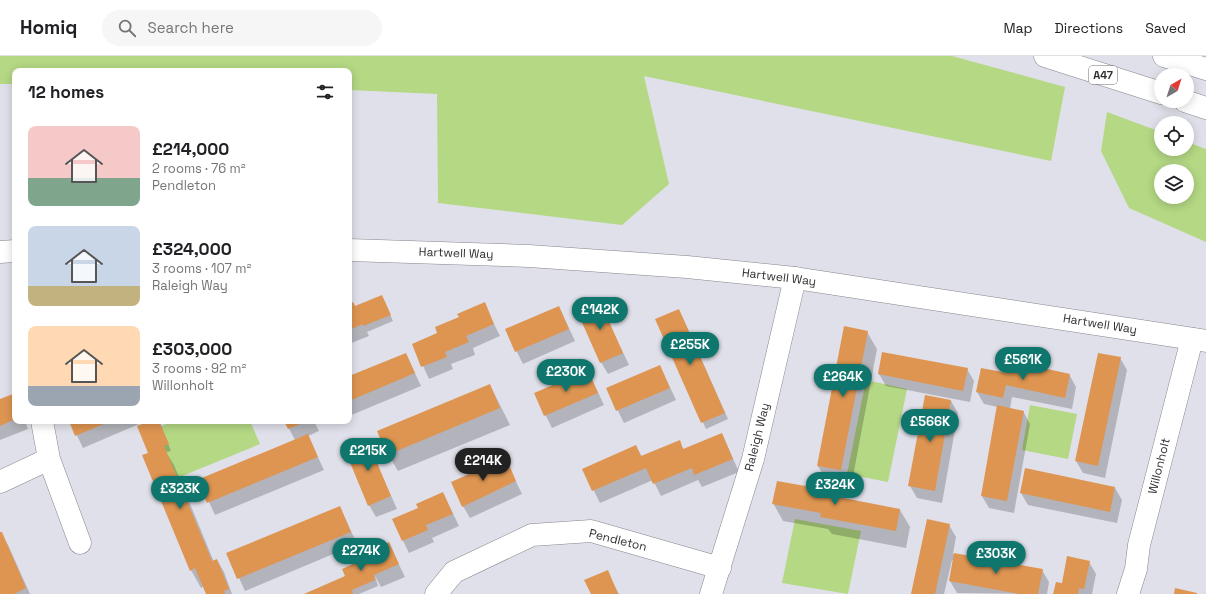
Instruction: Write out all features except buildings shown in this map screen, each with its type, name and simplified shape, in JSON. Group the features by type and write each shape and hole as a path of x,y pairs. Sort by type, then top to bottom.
{"main road":[{"name":"A47","path":"1045,56 1154,91"},
{"path":"1164,56 1206,69"},
{"path":"1194,104 1206,108"},
{"name":"Hartwell Way","path":"352,250 529,256 687,267 796,278 1199,340"},
{"path":"0,252 12,251"},
{"name":"Raleigh Way","path":"711,594 753,459 796,278"},
{"name":"Willonholt","path":"1128,594 1136,570 1139,545 1199,340"},
{"path":"43,424 49,459 80,543"},
{"path":"0,482 49,459"},
{"name":"Pendleton","path":"436,594 454,572 532,535 591,531 720,568"}],"green space":[{"path":"0,56 952,56 1065,87 1051,161 644,76 669,184 622,225 438,203 437,94 352,90 352,68 12,68 12,84 0,84"},
{"path":"1107,112 1154,129 1154,156 1194,156 1194,145 1206,149 1206,242 1129,208 1101,151"},
{"path":"866,380 907,389 888,482 847,474"},
{"path":"1030,405 1077,414 1068,459 1022,450"},
{"path":"166,424 251,424 260,444 175,479 155,429"},
{"path":"795,519 861,531 848,594 782,583"}]}
